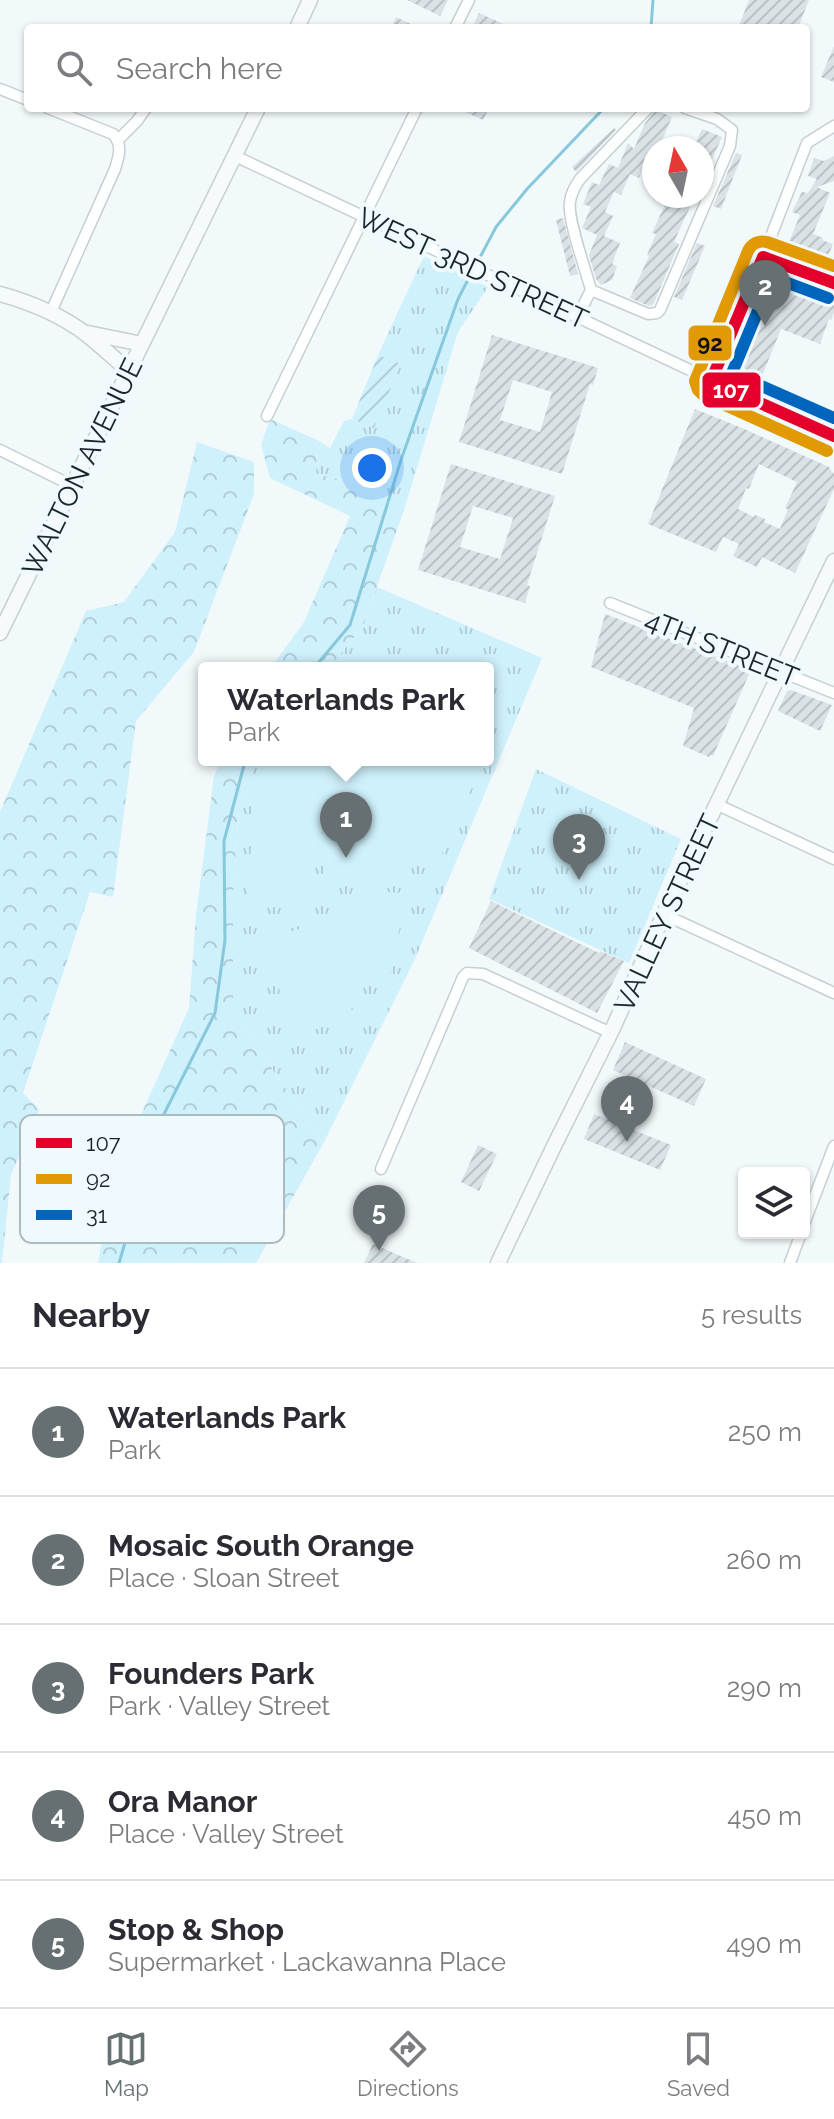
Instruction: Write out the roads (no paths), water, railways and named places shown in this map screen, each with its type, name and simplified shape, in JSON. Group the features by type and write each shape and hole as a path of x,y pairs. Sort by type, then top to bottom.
{"street":[{"path":"299,24 310,0"},
{"path":"457,24 469,0"},
{"path":"0,89 24,98"},
{"path":"50,314 115,169 120,148 113,134 58,112"},
{"path":"118,140 143,112"},
{"name":"WALTON AVENUE","path":"0,633 256,112"},
{"path":"267,416 415,112"},
{"path":"578,316 591,290 570,215 573,191 580,179 644,112"},
{"path":"591,290 648,314 660,310 730,146 732,130 717,119 697,112"},
{"path":"711,381 807,143 834,126"},
{"name":"WEST 3RD STREET","path":"235,156 834,436"},
{"path":"763,257 834,283"},
{"path":"0,294 50,314 83,332 129,371"},
{"path":"83,332 142,344"},
{"path":"0,450 73,486"},
{"name":"VALLEY STREET","path":"498,1263 611,1033 663,914 834,561"},
{"name":"4TH STREET","path":"610,603 834,693"},
{"path":"716,804 834,859"},
{"path":"663,914 834,993"},
{"path":"381,1169 467,973 483,974 611,1033"},
{"path":"810,1208 834,1146"},
{"path":"790,1263 799,1239"}],"waterway":[{"path":"651,24 653,0"},
{"path":"476,265 496,227 527,189 600,112"},
{"path":"319,662 350,625 401,460 458,299 472,272"},
{"path":"164,1115 215,1013 225,940 224,841 244,766"},
{"path":"119,1263 125,1243"}],"place":[{"name":"Mosaic South Orange","path":"765,326"},
{"name":"Waterlands Park","path":"346,858"},
{"name":"Founders Park","path":"579,880"},
{"name":"Ora Manor","path":"627,1142"},
{"name":"Stop & Shop","path":"379,1251"}]}
